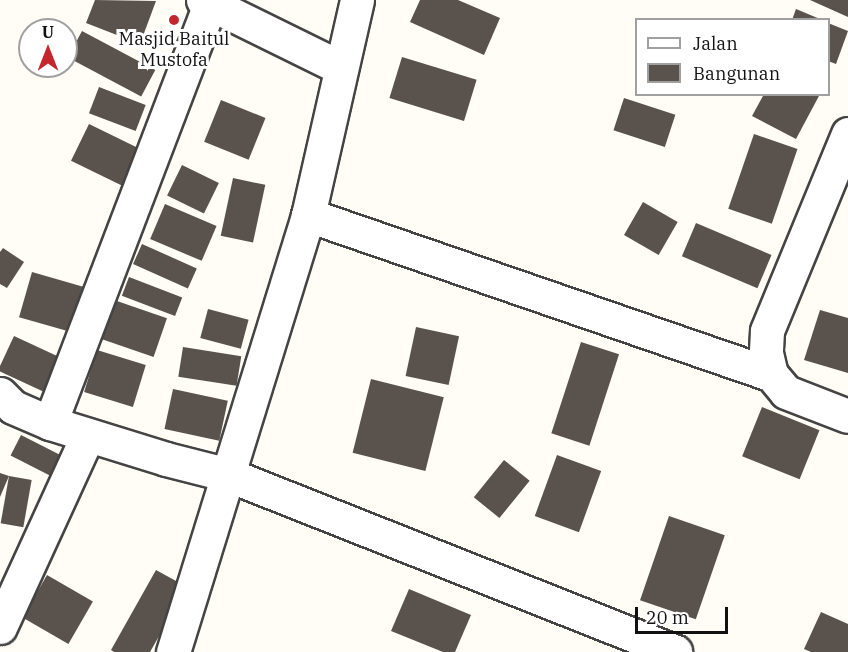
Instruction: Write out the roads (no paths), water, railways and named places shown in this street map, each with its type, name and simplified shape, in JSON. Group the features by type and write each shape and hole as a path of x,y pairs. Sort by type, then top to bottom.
{"street":[{"path":"173,652 308,214 357,0"},
{"path":"50,423 207,1 340,68"},
{"path":"848,134 767,331 766,353 771,374 786,392 848,416"},
{"path":"308,214 771,374"},
{"path":"0,394 13,407 50,423 166,459 229,475 675,652"},
{"path":"0,627 88,435"}],"place":[{"name":"Masjid Baitul Mustofa","path":"174,20"}]}
